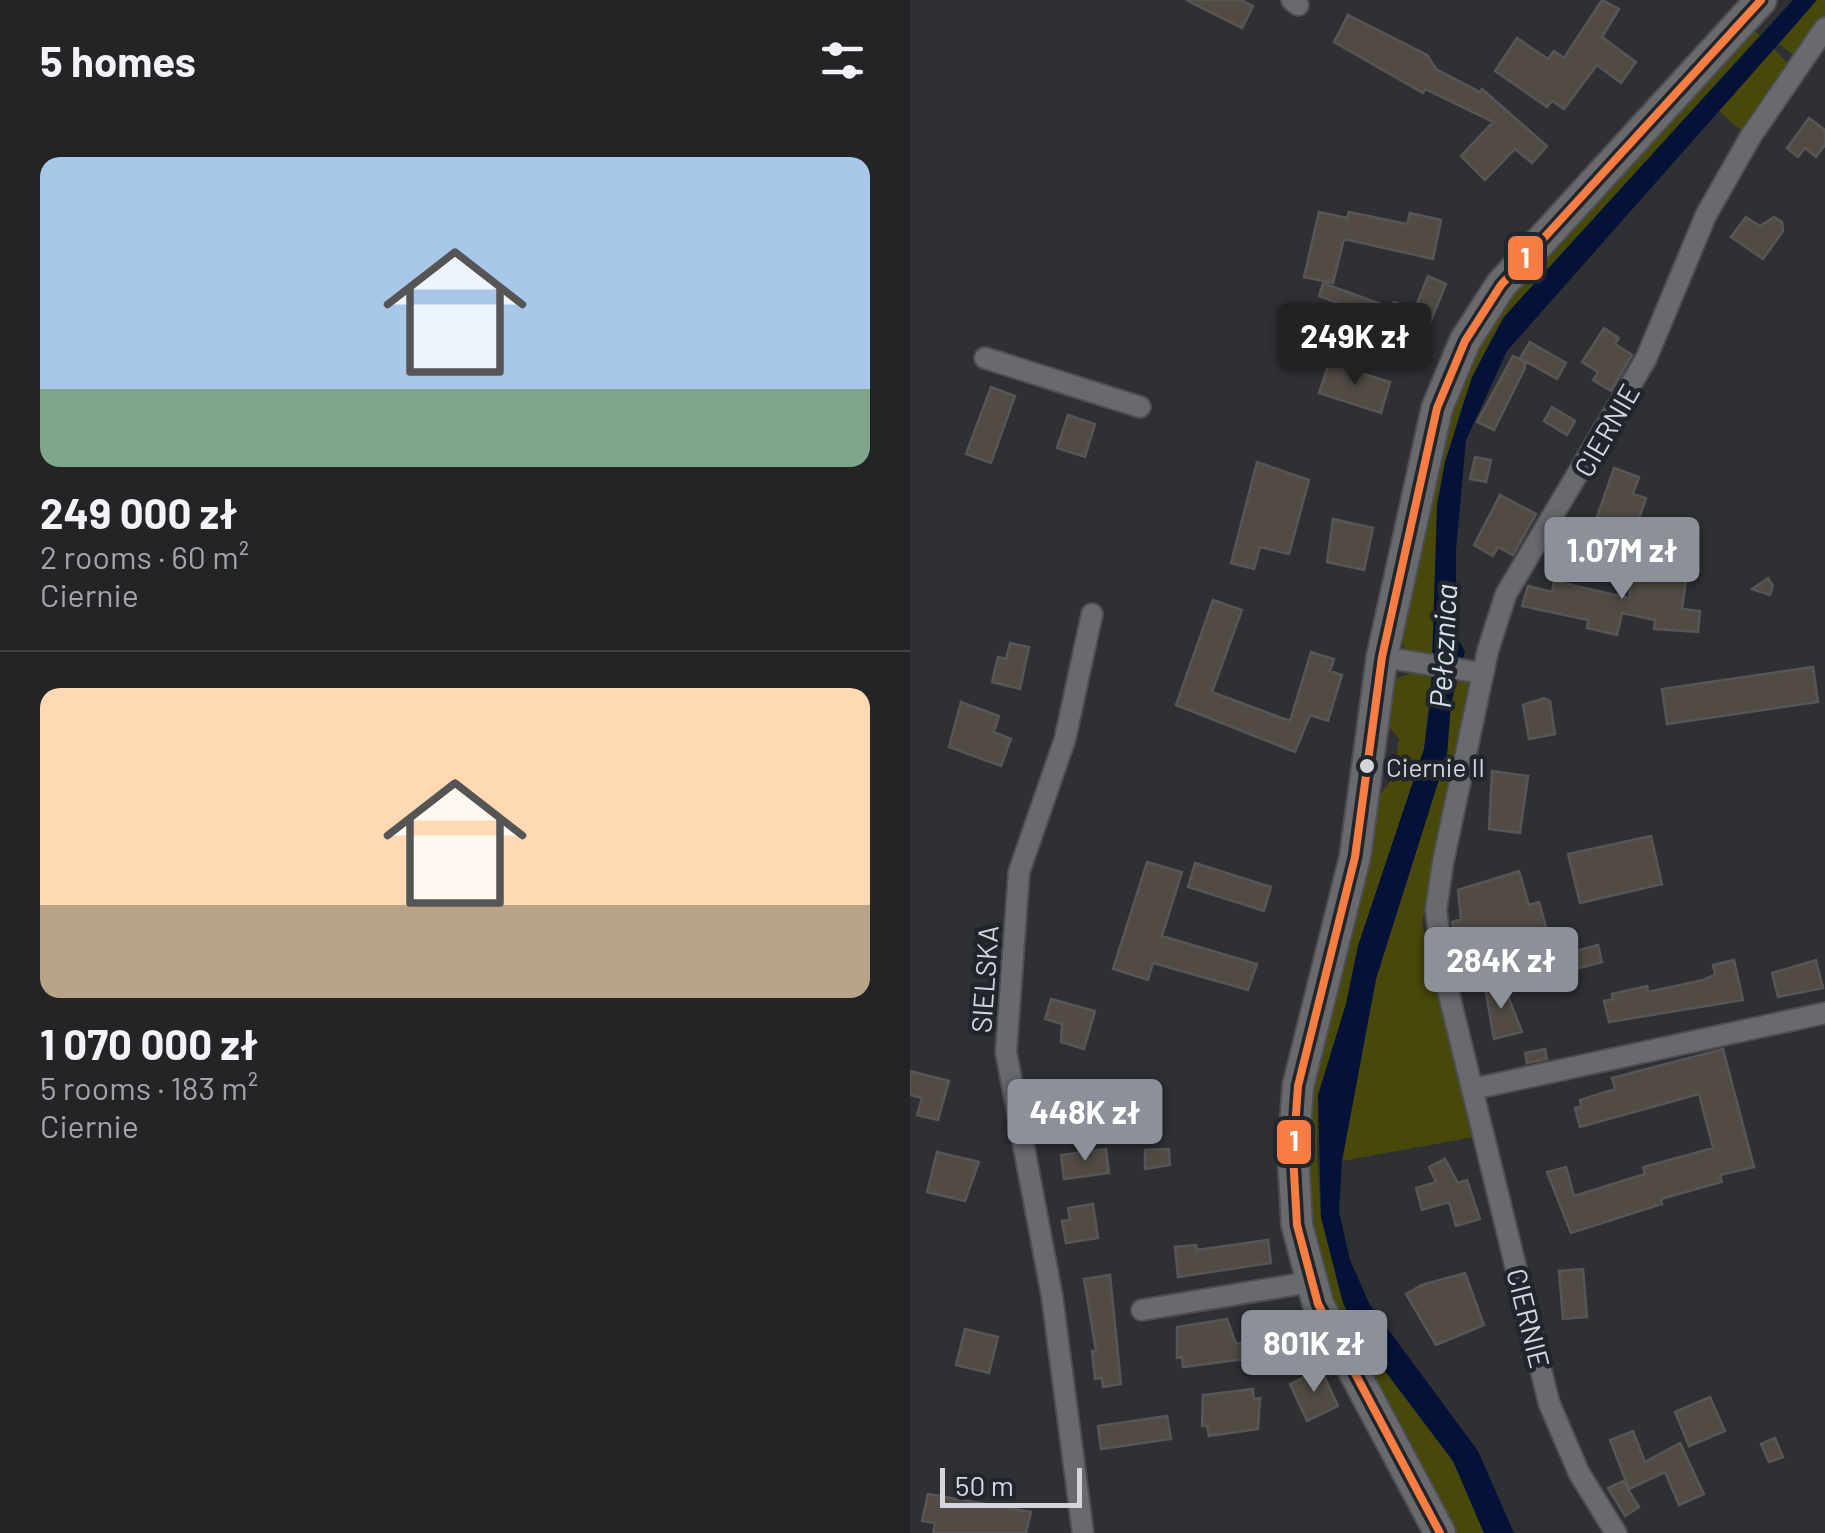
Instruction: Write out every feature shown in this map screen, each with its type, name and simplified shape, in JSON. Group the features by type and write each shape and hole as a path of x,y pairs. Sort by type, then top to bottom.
{"street":[{"path":"1440,1533 1348,1366 1311,1282 1297,1225 1294,1185 1298,1086 1355,857 1382,657 1437,408 1477,320 1533,246 1761,0"},
{"name":"CIERNIE","path":"1616,1533 1579,1473 1549,1403 1445,978 1436,910 1472,672 1506,594 1646,359 1706,214 1751,136 1825,28"},
{"path":"986,358 1140,407"},
{"name":"SIELSKA","path":"1084,1533 1052,1296 1006,1052 1019,872 1065,739 1092,614"},
{"path":"1382,657 1472,672"},
{"path":"1473,1089 1825,1013"},
{"path":"1142,1310 1311,1282"}],"shaded area":[{"path":"1817,0 1825,0 1825,19 1797,58 1779,44"},
{"path":"1748,26 1760,35 1504,317 1481,359 1464,400 1444,482 1433,657 1407,651 1398,639 1422,503 1439,436 1463,372 1485,333 1540,258 1704,86 1702,74"},
{"path":"1774,49 1789,65 1745,134 1719,111"},
{"path":"1415,671 1432,673 1424,749 1358,946 1346,1004 1318,1095 1321,1217 1343,1303 1364,1343 1453,1461 1484,1533 1450,1533 1313,1261 1302,1123 1370,807 1393,778 1399,739 1385,722 1394,680"},
{"path":"1458,677 1469,684 1469,701 1422,923 1474,1137 1342,1161 1376,978 1447,754 1451,703"}],"water":[{"name":"Pełcznica","path":"1793,0 1817,0 1507,351 1466,440 1456,550 1456,635 1465,652 1451,703 1447,754 1376,979 1342,1161 1339,1212 1350,1260 1370,1305 1478,1451 1514,1533 1484,1533 1453,1461 1364,1343 1343,1303 1321,1217 1318,1095 1346,1004 1358,946 1424,749 1431,696 1437,505 1445,462 1472,377 1504,317"}],"building":[{"path":"1186,0 1241,0 1253,6 1242,28"},
{"path":"1602,0 1619,9 1602,37 1636,62 1621,83 1597,65 1564,109 1552,101 1547,107 1495,71 1517,38 1548,59 1554,51 1564,58"},
{"path":"1348,15 1427,55 1436,69 1480,92 1482,89 1547,146 1532,163 1515,149 1485,180 1461,156 1493,122 1425,89 1423,93 1334,42"},
{"path":"1809,118 1825,130 1825,145 1816,157 1805,148 1798,157 1787,148"},
{"path":"1319,212 1347,218 1349,212 1407,224 1410,213 1441,220 1433,259 1344,239 1333,283 1304,277"},
{"path":"1746,217 1760,226 1774,217 1782,222 1783,231 1763,259 1731,237"},
{"path":"1428,276 1446,284 1414,362 1393,353 1403,327 1319,296 1323,283 1392,308 1394,302 1415,309"},
{"path":"1604,328 1619,338 1615,344 1632,355 1611,391 1593,380 1598,372 1582,362"},
{"path":"1530,342 1566,363 1557,379 1520,358"},
{"path":"1513,356 1525,362 1525,368 1494,430 1477,422"},
{"path":"1329,363 1390,382 1381,413 1319,393"},
{"path":"991,387 1015,396 991,463 966,454"},
{"path":"1552,407 1575,421 1567,435 1544,421"},
{"path":"1068,415 1095,424 1085,457 1057,448"},
{"path":"1475,457 1491,460 1486,482 1470,479"},
{"path":"1257,462 1309,480 1289,554 1260,547 1254,569 1231,563"},
{"path":"1614,468 1639,477 1633,494 1646,498 1638,522 1632,520 1630,528 1597,517"},
{"path":"1500,495 1536,514 1513,555 1498,547 1493,556 1474,545"},
{"path":"1333,519 1373,528 1364,570 1327,562"},
{"path":"1634,566 1687,573 1682,609 1700,611 1698,632 1654,629 1655,620 1622,613 1617,635 1587,628 1588,620 1522,606 1528,586 1552,592 1554,581 1629,598"},
{"path":"1768,578 1773,586 1770,595 1752,589"},
{"path":"1213,600 1242,610 1212,692 1290,721 1311,652 1334,659 1330,671 1342,675 1328,721 1310,715 1295,752 1176,705"},
{"path":"1010,643 1029,647 1020,689 992,682 998,657 1006,659"},
{"path":"1813,667 1818,702 1667,724 1662,689"},
{"path":"1544,698 1550,701 1555,734 1529,739 1523,705"},
{"path":"961,702 999,716 994,732 1011,739 1001,766 949,747"},
{"path":"1492,771 1528,776 1520,833 1489,829"},
{"path":"1651,836 1662,884 1580,903 1568,854"},
{"path":"1147,862 1182,872 1162,936 1257,964 1248,990 1153,963 1148,980 1113,969"},
{"path":"1195,863 1271,887 1264,911 1188,887"},
{"path":"1519,871 1529,905 1539,902 1551,945 1523,953 1517,930 1479,940 1480,946 1460,952 1452,922 1461,919 1458,890"},
{"path":"1598,945 1602,962 1560,973 1556,956"},
{"path":"1734,960 1743,1000 1609,1022 1604,1001 1613,999 1612,994 1647,986 1648,992 1703,980 1715,975 1713,965"},
{"path":"1816,960 1823,988 1778,997 1772,973"},
{"path":"1503,983 1522,1032 1494,1039 1485,987"},
{"path":"1051,999 1095,1011 1084,1049 1061,1042 1062,1024 1045,1019"},
{"path":"1545,1049 1547,1059 1527,1063 1525,1053"},
{"path":"1723,1049 1754,1167 1720,1175 1722,1182 1661,1199 1662,1204 1571,1233 1547,1172 1566,1167 1574,1196 1645,1174 1643,1167 1713,1148 1699,1094 1580,1127 1575,1108 1581,1106 1580,1100 1615,1089 1612,1078"},
{"path":"910,1071 949,1081 938,1120 917,1115 922,1098 910,1095"},
{"path":"1106,1149 1109,1173 1064,1179 1061,1155"},
{"path":"1169,1149 1170,1165 1145,1169 1145,1150"},
{"path":"937,1152 979,1162 965,1201 927,1192"},
{"path":"1445,1159 1458,1183 1467,1180 1480,1219 1456,1226 1449,1202 1422,1210 1416,1188 1436,1182 1429,1167"},
{"path":"1093,1204 1098,1238 1066,1243 1062,1221 1070,1220 1068,1208"},
{"path":"1268,1240 1271,1263 1178,1277 1175,1247 1196,1245 1197,1250"},
{"path":"1583,1269 1587,1317 1563,1319 1559,1271"},
{"path":"1465,1273 1484,1325 1436,1345 1406,1294 1422,1285"},
{"path":"1110,1275 1121,1384 1103,1387 1102,1378 1095,1379 1092,1351 1096,1351 1084,1279"},
{"path":"1227,1319 1236,1344 1308,1325 1313,1343 1260,1357 1183,1367 1182,1357 1177,1358 1177,1327"},
{"path":"965,1329 998,1337 989,1373 956,1365"},
{"path":"1321,1369 1338,1406 1307,1421 1290,1384"},
{"path":"1253,1389 1254,1399 1260,1398 1258,1429 1209,1436 1207,1426 1202,1426 1203,1395"},
{"path":"1710,1397 1725,1431 1689,1446 1675,1412"},
{"path":"1167,1416 1171,1439 1101,1449 1098,1426"},
{"path":"1633,1431 1645,1462 1680,1443 1704,1494 1679,1505 1665,1472 1629,1489 1610,1440"},
{"path":"1775,1438 1783,1457 1769,1462 1761,1444"},
{"path":"1623,1481 1639,1507 1625,1516 1608,1488"},
{"path":"928,1494 1031,1512 1026,1533 933,1533 935,1523 922,1521"}],"transit line":[{"name":"1","path":"1440,1533 1318,1304 1297,1225 1293,1155 1298,1086 1355,857 1382,657 1437,408 1465,341 1501,285 1761,0"}],"place":[{"name":"Ciernie II","path":"1367,766"}]}
